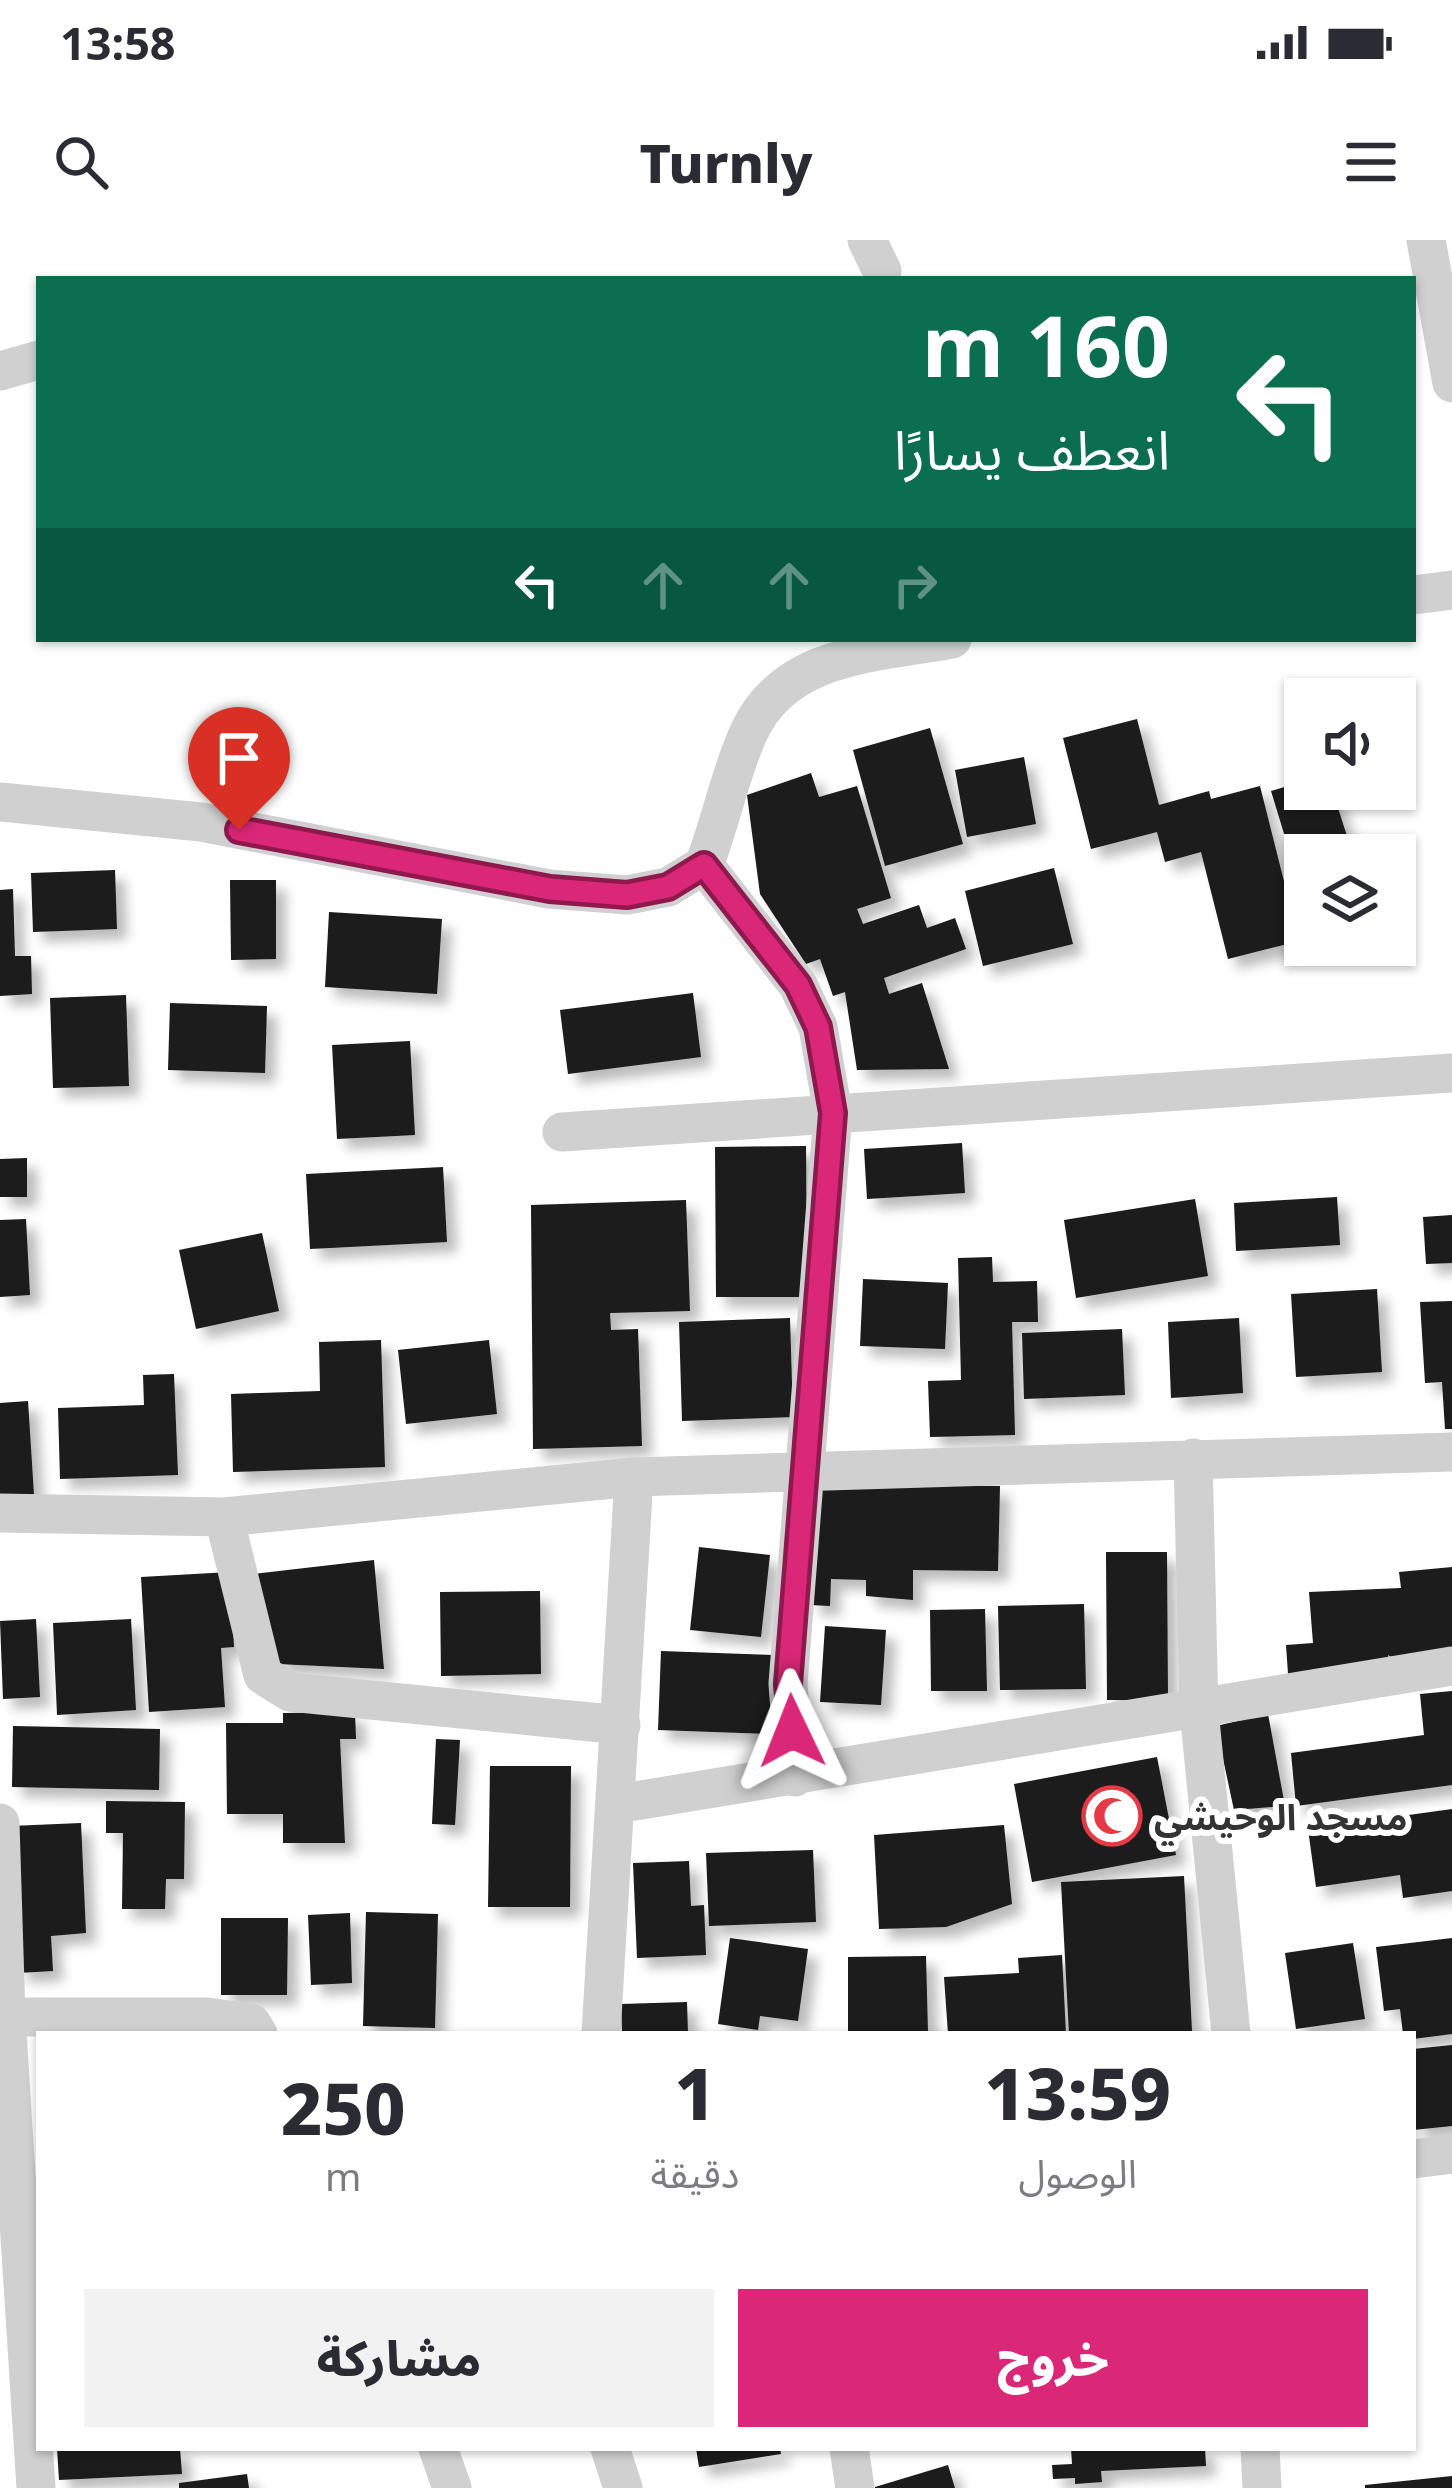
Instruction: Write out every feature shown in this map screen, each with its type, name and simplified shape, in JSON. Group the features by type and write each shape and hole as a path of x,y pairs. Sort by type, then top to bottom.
{"street":[{"path":"1426,240 1452,383"},
{"path":"0,370 36,361"},
{"path":"1416,595 1452,590"},
{"path":"0,802 201,822 550,889 627,895 668,887 704,865 748,734 766,701 784,682 828,662 892,644"},
{"path":"704,865 798,985 818,1027 833,1113 788,1684 795,1777"},
{"path":"562,1132 1452,1073"},
{"path":"0,1513 224,1517 634,1477 1452,1452"},
{"path":"1192,1458 1199,1710 1231,2031"},
{"path":"601,2031 634,1477"},
{"path":"224,1517 263,1675 273,1685 290,1692 621,1725"},
{"path":"617,1804 1452,1666"},
{"path":"0,1822 6,2017 36,2488"},
{"path":"6,2017 207,2017 251,2023 256,2031"},
{"path":"1416,2159 1452,2154"},
{"path":"439,2451 452,2488"},
{"path":"611,2451 623,2488"},
{"path":"849,2451 855,2488"},
{"path":"1260,2451 1262,2488"}],"building":[{"path":"1137,719 1159,805 1209,791 1211,799 1260,786 1284,881 1284,945 1228,959 1201,852 1165,862 1157,832 1091,849 1063,738"},
{"path":"930,728 963,844 885,866 853,750"},
{"path":"1024,757 1036,824 967,837 955,770"},
{"path":"811,773 819,797 857,786 891,898 857,909 863,924 919,905 927,928 955,918 966,949 884,978 889,994 922,983 949,1069 857,1070 845,992 833,996 820,959 806,964 760,894 747,795"},
{"path":"1284,787 1284,810 1339,810 1346,834 1284,834 1271,791"},
{"path":"1054,868 1073,944 983,966 965,891"},
{"path":"115,870 117,929 33,932 31,873"},
{"path":"230,880 276,880 276,959 231,960"},
{"path":"13,889 15,956 31,956 32,994 0,996 0,890"},
{"path":"329,912 442,919 437,994 325,987"},
{"path":"693,993 701,1057 568,1074 560,1010"},
{"path":"126,995 129,1086 53,1088 50,998"},
{"path":"170,1003 267,1006 265,1073 168,1070"},
{"path":"410,1041 415,1135 337,1139 332,1045"},
{"path":"962,1143 965,1193 867,1199 864,1149"},
{"path":"806,1146 807,1297 716,1297 715,1147"},
{"path":"27,1158 27,1197 0,1197 0,1159"},
{"path":"443,1167 447,1242 310,1249 306,1174"},
{"path":"1337,1197 1340,1245 1236,1251 1234,1203"},
{"path":"1195,1199 1208,1276 1076,1298 1064,1220"},
{"path":"686,1200 690,1311 610,1313 611,1330 638,1329 642,1446 533,1449 531,1205"},
{"path":"1452,1215 1452,1263 1426,1264 1423,1217"},
{"path":"26,1219 30,1295 0,1297 0,1220"},
{"path":"262,1233 279,1311 196,1329 179,1250"},
{"path":"992,1257 993,1282 1037,1281 1038,1322 1012,1322 1015,1435 930,1437 928,1381 961,1380 958,1258"},
{"path":"863,1279 948,1283 945,1349 860,1346"},
{"path":"1377,1289 1382,1372 1296,1377 1291,1294"},
{"path":"1452,1301 1452,1429 1445,1429 1442,1382 1425,1383 1420,1302"},
{"path":"790,1318 793,1417 682,1421 679,1322"},
{"path":"1239,1318 1243,1393 1171,1398 1168,1322"},
{"path":"1122,1329 1125,1395 1024,1399 1022,1333"},
{"path":"381,1340 385,1467 233,1472 231,1394 320,1391 319,1342"},
{"path":"489,1340 497,1414 406,1424 398,1350"},
{"path":"174,1374 178,1475 60,1479 58,1408 144,1405 143,1375"},
{"path":"28,1401 34,1495 0,1498 0,1403"},
{"path":"813,1484 1000,1486 998,1571 913,1570 913,1600 866,1596 866,1580 831,1579 830,1606 810,1605"},
{"path":"699,1547 770,1555 761,1637 690,1630"},
{"path":"1106,1552 1167,1552 1168,1700 1107,1700"},
{"path":"374,1560 384,1669 278,1664 253,1574"},
{"path":"1452,1567 1452,1653 1388,1655 1389,1668 1289,1688 1286,1645 1313,1643 1309,1592 1401,1588 1399,1572"},
{"path":"230,1572 234,1647 221,1648 225,1707 149,1712 141,1577"},
{"path":"540,1591 541,1674 441,1676 440,1592"},
{"path":"1084,1604 1086,1689 1000,1690 998,1606"},
{"path":"985,1609 987,1691 931,1691 930,1610"},
{"path":"36,1619 40,1697 3,1699 0,1621"},
{"path":"131,1619 136,1710 57,1715 53,1623"},
{"path":"825,1626 886,1630 881,1705 820,1702"},
{"path":"661,1651 773,1655 770,1734 658,1730"},
{"path":"1452,1691 1452,1785 1296,1806 1291,1753 1424,1735 1420,1694"},
{"path":"355,1712 356,1739 340,1739 345,1843 283,1843 283,1814 227,1814 226,1723 283,1723 283,1713"},
{"path":"1268,1714 1285,1806 1234,1810 1216,1726"},
{"path":"13,1726 160,1729 159,1790 12,1787"},
{"path":"436,1739 460,1740 455,1825 432,1824"},
{"path":"1157,1757 1176,1855 1032,1882 1014,1784"},
{"path":"490,1766 571,1766 570,1907 488,1907"},
{"path":"106,1801 185,1802 184,1879 166,1879 165,1909 122,1909 123,1833 106,1833"},
{"path":"1452,1809 1452,1891 1403,1898 1400,1875 1316,1887 1308,1829"},
{"path":"81,1823 86,1933 51,1936 53,1971 18,1973 11,1826"},
{"path":"1004,1825 1012,1904 946,1927 879,1929 874,1835"},
{"path":"813,1850 816,1922 709,1926 706,1853"},
{"path":"689,1861 691,1906 704,1905 706,1955 637,1958 633,1863"},
{"path":"1184,1876 1192,2031 1069,2031 1061,1882"},
{"path":"366,1912 438,1914 435,2028 363,2026"},
{"path":"350,1913 352,1983 311,1985 308,1915"},
{"path":"221,1918 288,1918 287,1995 221,1995"},
{"path":"730,1938 808,1949 798,2021 760,2016 758,2030 718,2024"},
{"path":"1452,1938 1452,2034 1416,2039 1416,2031 1403,2031 1400,2009 1384,2011 1376,1947"},
{"path":"1353,1943 1365,2019 1296,2029 1285,1953"},
{"path":"1062,1955 1066,2031 948,2031 944,1977 1019,1973 1018,1958"},
{"path":"926,1956 928,2031 848,2031 848,1957"},
{"path":"687,2002 688,2031 622,2031 621,2004"},
{"path":"1452,2045 1452,2126 1416,2130 1416,2049"},
{"path":"57,2451 180,2451 182,2474 59,2480"},
{"path":"696,2451 780,2451 781,2454 699,2467"},
{"path":"1071,2451 1205,2451 1206,2466 1101,2471 1102,2482 1075,2484 1075,2478 1053,2479 1052,2465 1072,2464"},
{"path":"948,2465 955,2488 875,2488 875,2487"},
{"path":"247,2474 249,2488 179,2488 179,2483"},
{"path":"1452,2476 1452,2488 1365,2488 1365,2485"}],"place":[{"name":"مسجد الوحيشي","path":"1112,1816"}],"route":[{"path":"239,830 550,889 627,895 668,887 704,865 798,985 818,1027 833,1113 788,1684 792,1731"}]}
